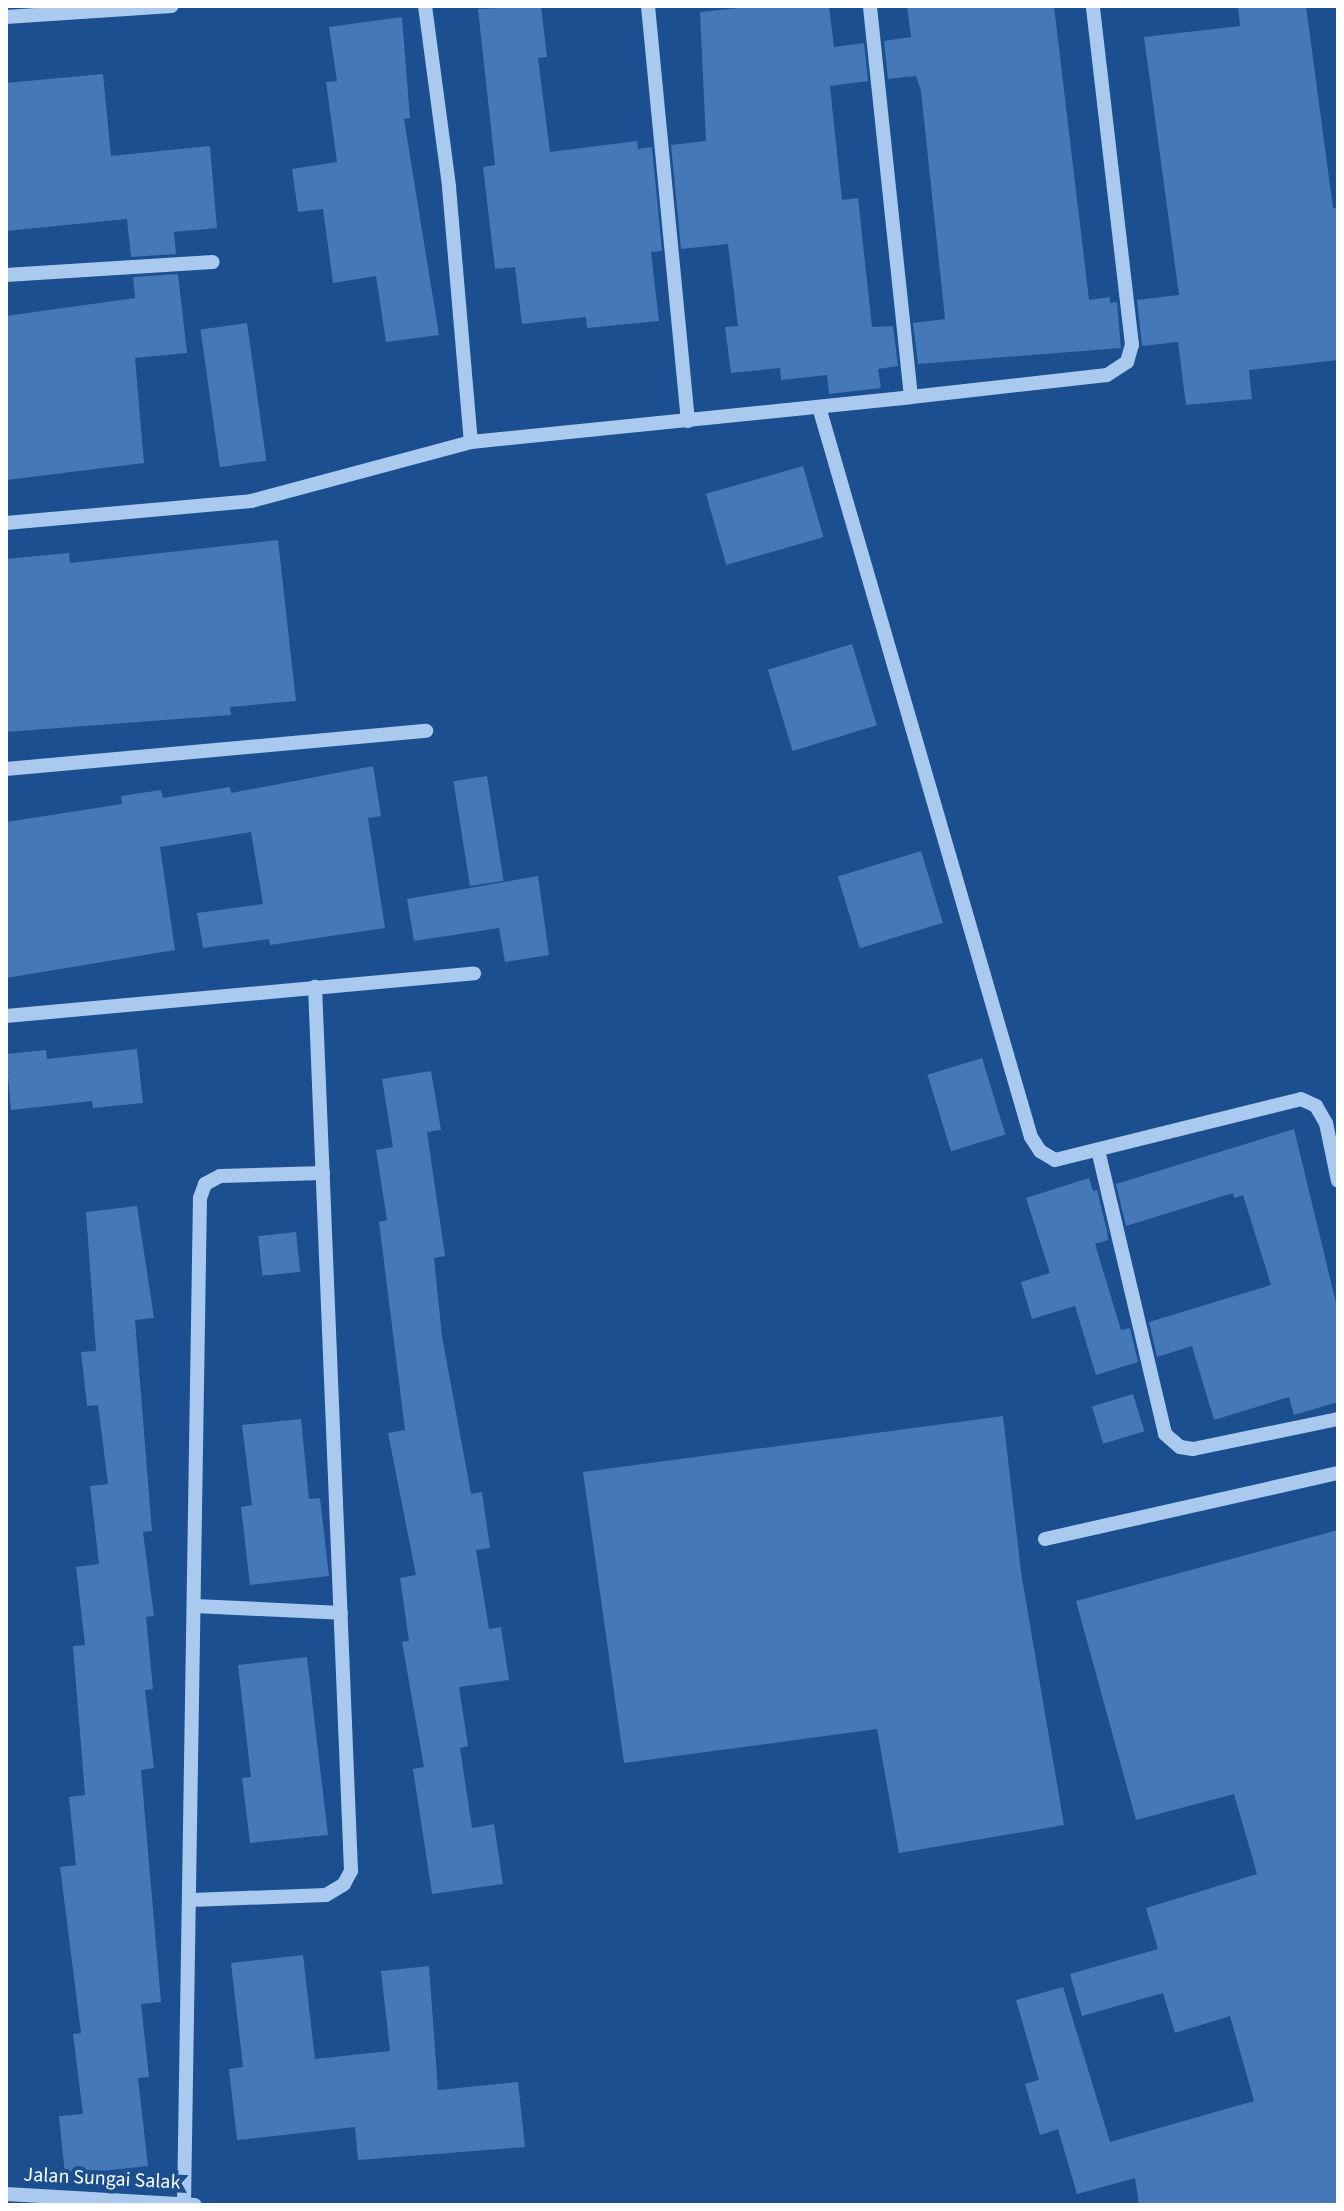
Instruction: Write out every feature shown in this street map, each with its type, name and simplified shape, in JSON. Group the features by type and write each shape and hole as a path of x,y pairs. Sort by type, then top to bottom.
{"street":[{"path":"6,17 172,6"},
{"path":"425,6 449,187 471,442"},
{"path":"648,6 688,421"},
{"path":"870,6 911,397"},
{"path":"6,523 251,501 471,442 1107,375 1127,362 1132,345 1093,6"},
{"path":"6,275 213,262"},
{"path":"819,407 1031,1137 1040,1151 1055,1160 1301,1099 1316,1106 1326,1123 1338,1181"},
{"path":"6,769 426,731"},
{"path":"6,1016 474,973"},
{"path":"191,1900 326,1895 344,1884 351,1871 315,987"},
{"path":"1098,1150 1165,1434 1180,1447 1193,1449 1338,1419"},
{"path":"184,2204 200,1198 205,1184 220,1176 323,1173"},
{"path":"1045,1539 1338,1473"},
{"path":"195,1606 341,1613"},
{"name":"Jalan Sungai Salak","path":"6,2194 100,2202 195,2205"}],"building":[{"path":"541,6 547,57 538,58 550,152 637,141 638,149 652,147 662,251 651,252 659,321 587,328 586,317 522,324 515,267 495,269 483,167 495,165 478,9"},
{"path":"758,6 829,6 834,47 864,43 868,81 830,86 842,200 858,198 872,327 893,326 898,366 878,369 881,388 829,394 827,375 781,380 780,368 731,373 725,327 738,326 728,244 681,249 671,145 706,141 700,12"},
{"path":"907,6 1054,6 1089,300 1110,297 1110,303 1117,302 1121,348 918,364 913,323 945,319 921,91 916,76 888,79 884,41 911,37"},
{"path":"1238,6 1306,6 1333,208 1338,208 1338,360 1249,370 1252,399 1186,405 1178,342 1142,346 1137,300 1179,295 1144,37 1240,26"},
{"path":"402,17 410,118 404,119 439,335 386,342 376,276 333,283 323,209 298,212 292,169 337,162 326,82 337,81 329,27"},
{"path":"103,74 111,156 210,146 217,228 174,232 176,254 131,257 127,219 6,231 6,83"},
{"path":"178,274 187,353 135,358 144,463 6,480 6,316 135,298 133,277"},
{"path":"247,323 266,461 220,467 200,330"},
{"path":"803,466 823,537 726,565 706,494"},
{"path":"278,540 296,701 230,707 231,715 6,732 6,559 69,553 70,563"},
{"path":"852,644 877,725 793,751 768,670"},
{"path":"373,766 381,816 368,818 385,928 270,945 269,939 203,948 197,913 263,904 251,832 160,847 175,950 6,978 6,822 122,804 121,796 161,790 163,798 230,787 231,793"},
{"path":"487,776 504,881 470,886 453,781"},
{"path":"921,851 943,923 860,948 838,876"},
{"path":"538,876 549,955 505,962 499,928 414,941 407,899"},
{"path":"137,1049 143,1103 93,1108 92,1101 11,1110 6,1054 46,1050 47,1059"},
{"path":"982,1058 1005,1135 951,1151 927,1075"},
{"path":"431,1071 441,1130 427,1132 445,1256 434,1258 442,1336 471,1494 482,1492 490,1548 476,1550 489,1629 501,1627 509,1680 459,1687 468,1746 460,1748 472,1828 494,1824 503,1884 432,1894 413,1769 424,1767 402,1642 409,1641 400,1578 416,1575 388,1433 405,1430 379,1222 387,1220 376,1150 393,1147 382,1079"},
{"path":"1294,1129 1338,1311 1338,1402 1294,1415 1289,1397 1214,1420 1192,1346 1157,1357 1149,1322 1271,1285 1243,1195 1234,1198 1233,1193 1126,1226 1116,1184"},
{"path":"1089,1178 1093,1191 1097,1190 1108,1240 1095,1244 1121,1330 1130,1328 1138,1362 1096,1375 1075,1306 1032,1319 1021,1282 1050,1273 1026,1198"},
{"path":"137,1206 154,1318 135,1320 152,1531 143,1532 154,1616 146,1617 153,1689 145,1690 154,1768 141,1770 161,2002 141,2004 149,2077 138,2078 148,2166 65,2175 59,2116 83,2114 73,2034 81,2033 60,1867 76,1865 69,1797 85,1795 73,1646 85,1645 76,1567 99,1564 90,1486 108,1484 98,1405 87,1406 81,1352 96,1351 86,1212"},
{"path":"296,1232 300,1272 262,1276 258,1236"},
{"path":"1133,1394 1144,1431 1103,1444 1092,1407"},
{"path":"1003,1416 1021,1572 1064,1825 899,1853 877,1729 624,1763 583,1472"},
{"path":"301,1419 309,1499 320,1498 329,1576 250,1585 241,1507 252,1505 242,1425"},
{"path":"1338,1530 1338,2205 1139,2205 1135,2178 1077,2194 1058,2129 1040,2135 1025,2084 1039,2080 1016,2000 1063,1987 1110,2142 1254,2101 1230,2016 1175,2033 1163,1993 1082,2016 1070,1974 1158,1949 1146,1908 1257,1874 1234,1794 1136,1820 1076,1601"},
{"path":"307,1657 328,1835 250,1843 242,1778 251,1777 238,1665"},
{"path":"303,1955 315,2059 390,2051 381,1971 429,1966 438,2090 518,2082 525,2147 358,2160 355,2127 237,2140 229,2069 243,2067 231,1963"}]}
